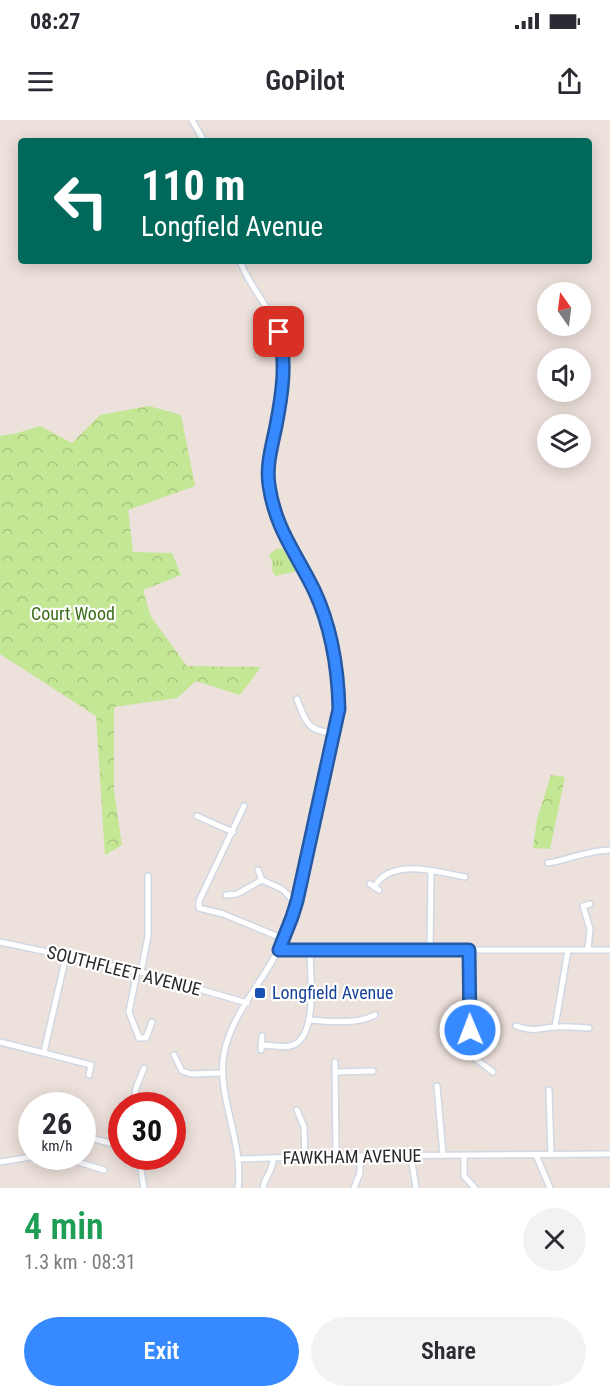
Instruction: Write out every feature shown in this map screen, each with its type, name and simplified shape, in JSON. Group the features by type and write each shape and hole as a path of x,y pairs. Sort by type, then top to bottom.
{"street":[{"path":"192,120 202,138"},
{"path":"238,1188 240,1159 222,1073 224,1053 233,1026 279,950 297,901 339,709 339,684 330,631 314,590 286,541 277,518 269,485 269,460 282,390 282,341 275,321 250,283 241,264"},
{"path":"297,699 302,712 313,728 319,732 335,733"},
{"path":"244,806 199,901 200,908 223,914 284,939"},
{"path":"197,816 232,832"},
{"path":"548,863 567,860 594,851 610,850"},
{"path":"258,870 262,880 282,889 297,901"},
{"path":"374,887 383,877 393,872 431,871 465,877"},
{"path":"430,950 431,871"},
{"path":"148,876 148,936 129,1012 139,1038 146,1038 152,1022"},
{"path":"226,895 237,894 262,880"},
{"path":"588,950 590,927 583,906 590,904"},
{"name":"SOUTHFLEET AVENUE","path":"0,942 139,972 247,1003"},
{"path":"279,950 610,950"},
{"path":"469,950 471,1048 476,1059 492,1072"},
{"path":"555,1027 568,950"},
{"path":"262,1036 261,1048 288,1046 304,1037 309,1020 310,951"},
{"path":"44,1052 66,956"},
{"path":"309,1020 347,1021 375,1015"},
{"path":"516,1026 527,1030 555,1027 589,1028"},
{"path":"0,1042 91,1065 89,1075"},
{"path":"183,1059 175,1058 182,1071 191,1074 222,1073"},
{"path":"335,1062 336,1156"},
{"path":"135,1092 144,1068"},
{"path":"336,1072 373,1071"},
{"path":"437,1086 443,1155"},
{"path":"549,1090 551,1155"},
{"path":"297,1110 304,1127 305,1157"},
{"name":"FAWKHAM AVENUE","path":"240,1159 610,1154"},
{"path":"536,1155 550,1188"},
{"path":"464,1156 464,1176 475,1188"},
{"path":"354,1188 360,1173 360,1157"},
{"path":"411,1157 416,1188"},
{"path":"263,1188 264,1180 273,1170 273,1158"},
{"path":"0,1162 18,1159"},
{"path":"96,1168 104,1170"},
{"path":"141,1170 144,1188"}],"green space":[{"name":"Court Wood","path":"149,406 181,415 195,486 128,510 133,552 172,553 181,575 143,590 151,617 187,666 261,667 240,695 196,681 177,698 114,707 114,792 122,845 105,855 96,716 0,654 0,436 40,426 72,443 100,415"},
{"path":"282,548 297,571 275,576 269,555 276,549"},
{"path":"551,775 565,777 550,849 533,848 537,819"}],"place":[{"name":"Longfield Avenue","path":"260,993"}],"route":[{"path":"279,332 283,351 282,390 269,460 269,485 277,518 286,541 314,590 330,631 339,684 339,709 308,857 297,901 279,950 469,950 470,1030"}]}
